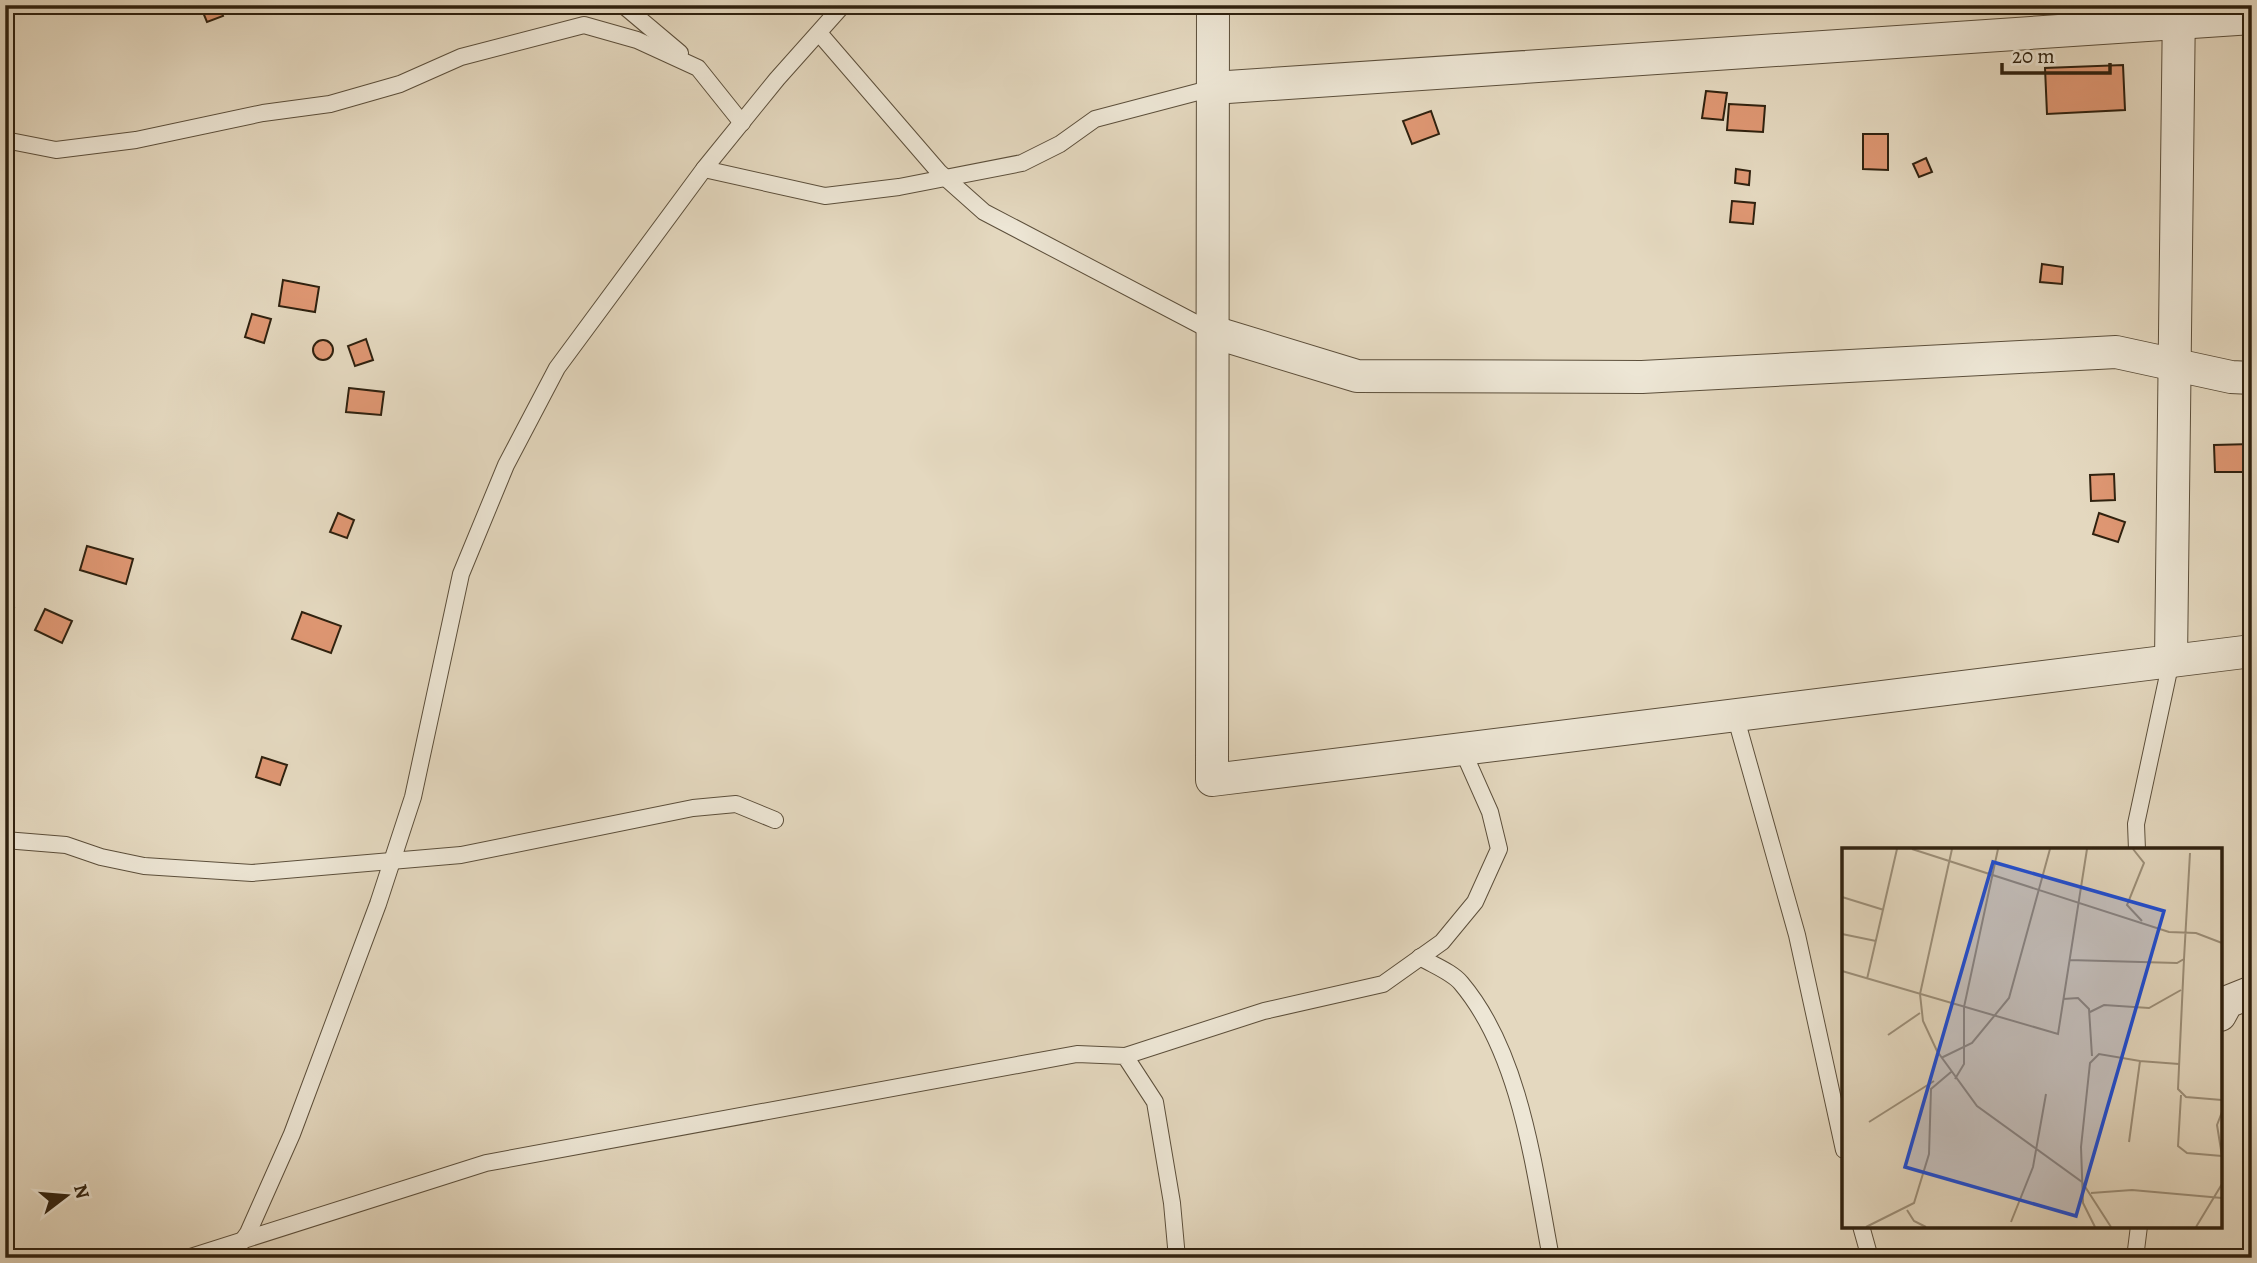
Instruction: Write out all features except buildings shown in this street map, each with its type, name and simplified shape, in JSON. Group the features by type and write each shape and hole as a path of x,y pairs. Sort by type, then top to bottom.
{"street":[{"path":"1213,5 1212,780 2252,651"},
{"path":"1213,88 2178,14 2252,18"},
{"path":"2171,661 2178,14"},
{"path":"1213,332 1357,376 1642,377 2116,352 2231,377 2252,377"},
{"path":"2222,1011 2227,1002 2252,992"}],"lane":[{"path":"623,5 698,68 742,124"},
{"path":"230,1258 243,1240 292,1134 392,861 413,797 461,574 506,465 557,368 705,169 843,5"},
{"path":"5,140 56,150 136,140 263,113 330,104 400,84 461,57 584,24 638,40 698,68"},
{"path":"819,33 946,177 984,212 1213,332"},
{"path":"705,169 825,196 946,177 1022,163 1060,144 1095,118 1213,88"},
{"path":"2137,848 2136,824 2171,661"},
{"path":"1735,715 1797,935 1842,1141"},
{"path":"187,1258 486,1163 1077,1054 1125,1056 1264,1011 1383,984 1442,942 1475,902 1499,849 1490,812 1462,749"},
{"path":"5,840 66,845 101,857 144,866 252,873 461,855 693,808 736,804 775,820"},
{"path":"1420,957 1460,981 1498,1040 1527,1133 1551,1258"},
{"path":"1125,1056 1155,1102 1172,1203 1177,1258"},
{"path":"1862,1228 1870,1258"},
{"path":"2135,1258 2138,1228"}]}
